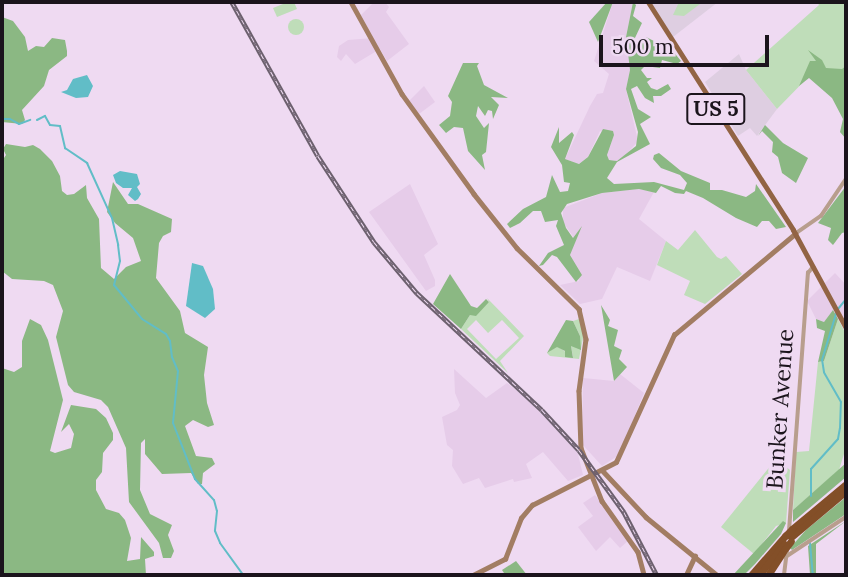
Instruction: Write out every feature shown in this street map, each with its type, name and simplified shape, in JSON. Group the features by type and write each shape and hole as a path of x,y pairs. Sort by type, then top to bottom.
{"highway":[{"path":"750,575 759,571 846,486"},
{"path":"768,575 789,540"}],"main road":[{"path":"351,2 407,101 469,187 517,248 579,309 586,339 579,390 580,444 590,477 602,501 638,552 644,575"},
{"name":"US 5","path":"648,2 795,234 846,328"},
{"path":"473,575 505,559 522,518 532,505 603,471 621,455 674,335 795,234"},
{"path":"603,471 646,517 718,575"},
{"path":"686,575 695,556"}],"street":[{"path":"795,234 814,222 846,179"},
{"name":"Bunker Avenue","path":"784,575 789,540 808,273 813,267"},
{"path":"789,540 811,541 846,517"}],"shaded area":[{"path":"374,2 385,2 389,7 386,12 409,44 387,61 380,49 355,64 346,54 341,61 337,57 339,46 348,40 373,38 361,15"},
{"path":"613,2 633,2 626,37 630,70 626,89 638,141 625,156 617,161 609,160 607,155 614,135 600,131 588,157 579,164 565,159 590,106 597,94 603,93 609,74 594,61"},
{"path":"650,2 718,2 673,37"},
{"path":"739,54 746,70 777,109 757,136 750,128 738,136 705,82"},
{"path":"424,86 435,102 419,114 409,101"},
{"path":"410,184 438,244 424,255 435,280 435,286 426,291 369,212"},
{"path":"639,189 654,192 639,219 666,241 650,281 617,267 602,299 580,304 560,285 579,281 570,255 574,238 563,222 563,208 602,193"},
{"path":"835,273 846,285 846,334 833,311 824,322 816,319 807,301"},
{"path":"454,369 486,398 507,383 525,397 577,450 583,475 568,481 543,452 526,464 532,478 514,482 513,479 485,488 479,478 463,484 452,466 453,450 447,445 442,417 457,410 460,405 455,393"},
{"path":"620,374 644,393 619,455 602,466 582,444 583,378 614,381"},
{"path":"595,495 629,540 620,548 610,537 596,551 578,527 593,516 583,503"}],"green space":[{"path":"294,2 297,9 277,17 273,8"},
{"path":"607,2 613,2 598,42 589,22"},
{"path":"633,2 636,5 633,16 642,23 634,40 638,43 646,37 660,44 660,52 663,54 672,50 681,61 677,64 662,60 660,68 645,66 641,70 647,78 652,78 647,82 651,88 657,90 668,84 671,89 661,96 653,96 654,103 645,98 637,86 631,89 638,109 651,117 640,124 650,144 617,162 607,178 614,184 654,182 684,190 687,183 680,175 661,168 653,159 654,155 659,153 681,171 710,183 710,190 722,190 746,197 755,191 756,184 786,227 776,229 769,221 762,221 757,227 703,198 686,191 684,194 675,193 661,186 656,193 639,189 602,193 567,204 561,213 573,238 582,226 570,255 582,275 576,282 557,257 552,255 539,266 548,253 564,245 556,226 558,220 545,222 541,211 533,211 510,228 507,224 523,209 546,197 552,175 560,192 568,191 570,183 564,182 562,165 551,147 559,127 559,143 572,132 574,135 565,159 579,164 588,157 603,129 613,131 614,135 607,155 609,160 617,161 636,146 638,132 626,89 630,70 626,37"},
{"path":"679,2 700,4 684,16 673,15"},
{"path":"817,2 846,2 846,137 845,115 818,67 777,109 746,70 819,5"},
{"path":"2,17 13,21 25,37 28,51 36,46 44,47 52,38 65,40 67,56 49,70 44,86 22,110 25,120 22,124 2,122"},
{"path":"296,19 302,21 302,33 296,35 290,33 288,27 290,21"},
{"path":"808,50 822,60 826,68 842,69 846,66 846,139 840,132 843,119 832,98 809,78 799,86 810,61 816,61"},
{"path":"463,63 479,63 477,66 484,85 508,98 491,97 499,105 493,119 492,111 488,110 485,116 478,106 476,116 484,128 489,123 486,152 482,155 485,170 468,151 463,128 454,127 446,133 439,125 450,116 452,102 448,96"},
{"path":"765,125 783,143 808,158 796,183 782,173 778,157 772,152 773,142 762,131 758,136"},
{"path":"6,144 25,147 33,145 40,149 52,161 60,176 62,191 67,195 74,194 86,185 87,198 99,219 101,268 114,279 126,267 141,261 133,238 115,223 107,212 113,182 128,204 138,204 172,219 171,232 163,236 159,243 156,278 180,311 185,333 208,347 204,375 207,403 214,425 208,427 193,420 185,426 196,456 212,458 215,464 203,473 202,484 198,484 191,473 162,474 145,454 145,439 141,443 140,490 150,514 172,525 168,535 174,551 171,558 163,558 159,543 129,502 126,448 108,407 101,400 74,392 68,385 56,337 63,311 53,285 44,281 12,279 2,271 2,161 6,155 3,149"},
{"path":"846,186 846,232 842,233 833,245 828,240 831,228 818,223"},
{"path":"695,230 717,257 721,259 726,256 742,274 705,304 684,295 690,281 657,265 666,241 678,250"},
{"path":"450,274 471,306 477,308 486,299 489,302 476,316 470,315 461,329 433,304"},
{"path":"487,298 524,336 500,361 508,373 461,329 470,315 489,302","holes":["476,320 488,333 502,320 519,338 496,359 467,329"]},
{"path":"601,305 610,320 608,326 618,330 614,346 622,350 619,359 627,367 614,381"},
{"path":"833,310 838,319 824,361 818,362 825,331 817,328 816,319 824,322"},
{"path":"577,312 584,333 579,359 550,356 547,353 557,346 573,357 571,346 579,341 580,336 573,321 579,319"},
{"path":"30,319 41,325 48,340 63,400 50,451 55,453 71,448 74,434 69,424 61,432 71,405 96,409 106,418 113,433 113,440 103,453 102,472 96,480 96,490 106,509 119,513 125,520 131,538 127,561 140,559 141,537 154,552 154,556 145,559 146,575 2,575 2,368 14,372 22,367 22,341"},
{"path":"838,319 846,334 844,454 839,470 793,510 796,452 809,451 818,362 824,361"},
{"path":"566,320 573,321 580,336 581,350 571,346 573,358 565,357 565,351 557,347 547,353"},
{"path":"776,459 790,470 786,523 776,526 754,554 721,527"},
{"path":"846,463 846,477 793,522 793,510"},
{"path":"846,497 846,514 792,550 790,548 806,530"},
{"path":"783,521 786,523 781,534 755,564 744,575 733,575"},
{"path":"846,521 816,544 816,575 810,575 808,546"},
{"path":"516,561 527,575 504,573 502,570"}],"water":[{"path":"87,75 93,86 88,97 76,98 61,92 67,90 73,79"},
{"path":"120,171 137,174 140,184 137,187 141,194 135,201 128,195 132,188 123,188 116,183 113,175"},
{"path":"192,263 203,266 213,289 215,309 205,318 186,306"}],"waterway":[{"path":"37,120 45,116 50,125 60,126 65,148 87,163 112,218 118,245 120,261 114,285 142,319 166,334 170,341 172,357 178,371 173,423 195,479 214,500 217,511 215,531 220,543 243,575"},
{"path":"2,119 10,119 19,124 30,120"},
{"path":"838,309 846,299"},
{"path":"811,496 811,469 838,439 840,428 841,402 824,372 822,360 836,314"},
{"path":"810,543 813,575"}],"railway":[{"path":"232,2 318,156 374,242 417,293 542,410 579,450 624,512 657,575"}]}
